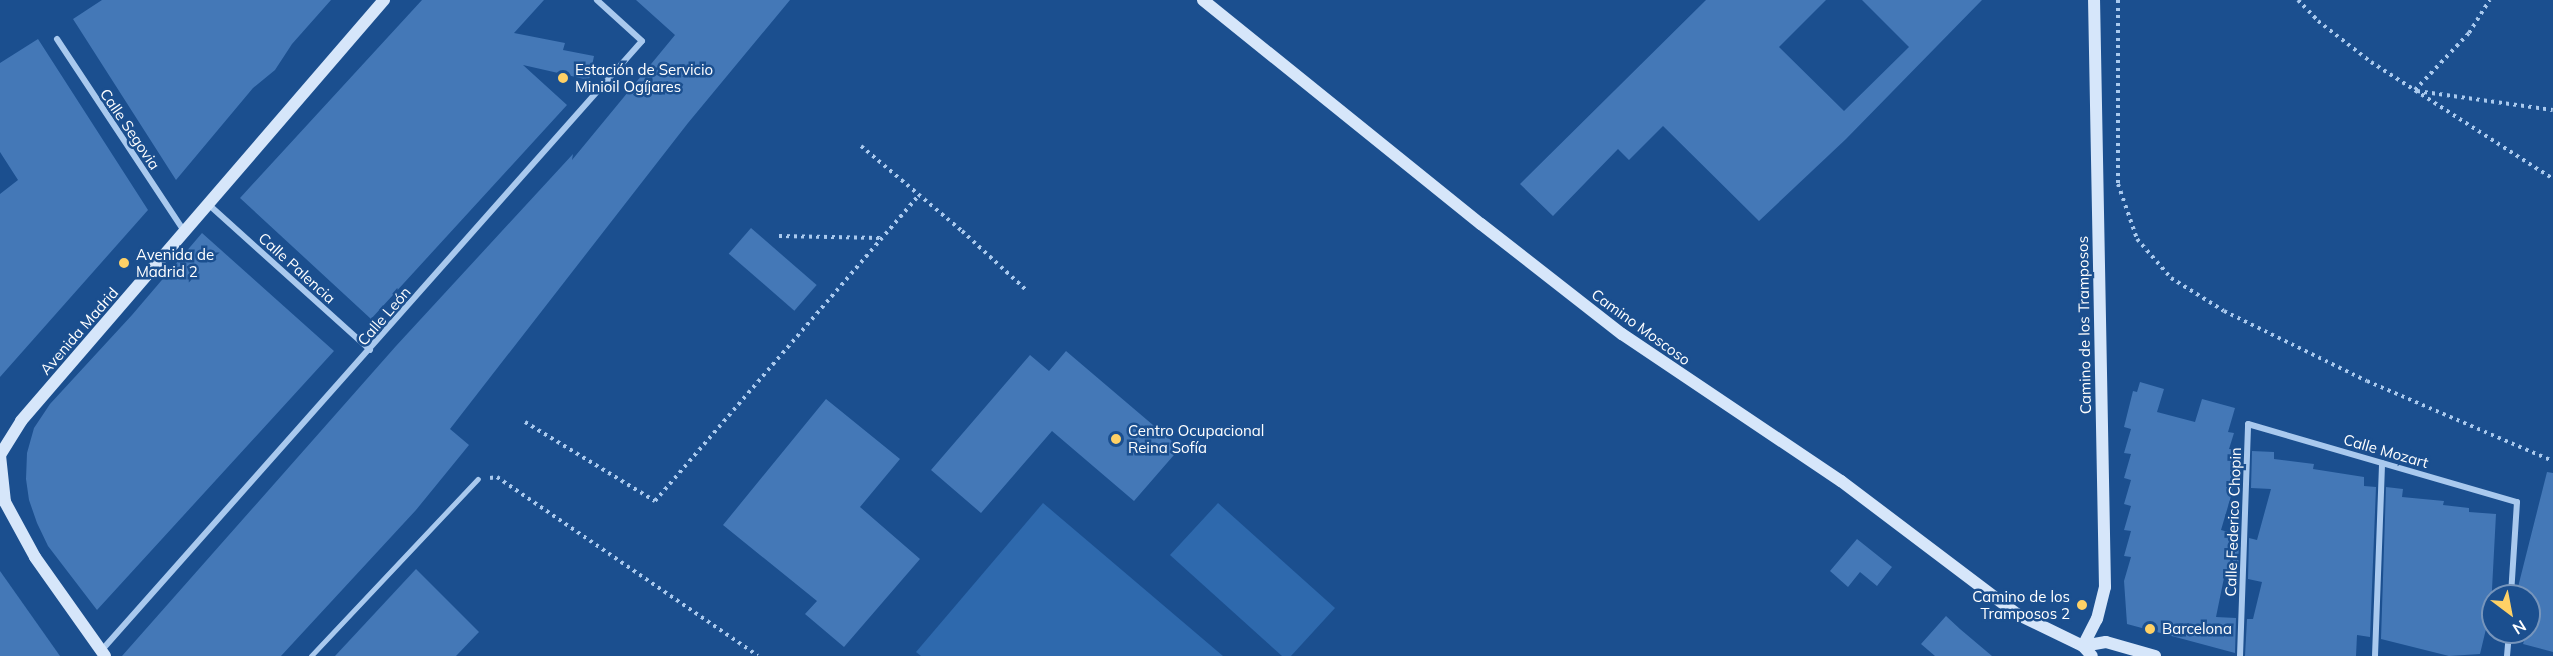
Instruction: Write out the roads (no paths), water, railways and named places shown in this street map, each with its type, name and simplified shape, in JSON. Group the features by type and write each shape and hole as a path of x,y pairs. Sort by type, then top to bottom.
{"street":[{"name":"Calle León","path":"103,653 642,40 597,0"},
{"name":"Camino Moscoso","path":"1203,0 1472,217 1622,334 1841,480 2017,615 2083,646 2092,656"},
{"name":"Camino de los Tramposos","path":"2083,646 2097,619 2105,587 2094,0"},
{"name":"Avenida Madrid","path":"103,653 35,556 3,505 0,455 21,421 379,2"},
{"name":"Calle Segovia","path":"57,39 184,231"},
{"name":"Calle Palencia","path":"207,204 370,350"},
{"name":"Calle Mozart","path":"2248,424 2517,502 2512,584"},
{"name":"Calle Federico Chopin","path":"2240,656 2248,424"},
{"path":"2375,656 2382,463"},
{"name":"Camino Moscoso","path":"2083,646 2106,642 2155,656"}],"lane":[{"path":"311,656 478,479"}],"place":[{"name":"Estación de Servicio Minioil Ogíjares","path":"563,78"},
{"name":"Avenida de Madrid 2","path":"124,263"},
{"name":"Centro Ocupacional Reina Sofía","path":"1116,439"},
{"name":"Camino de los Tramposos 2","path":"2082,605"},
{"name":"Barcelona","path":"2150,629"}]}
